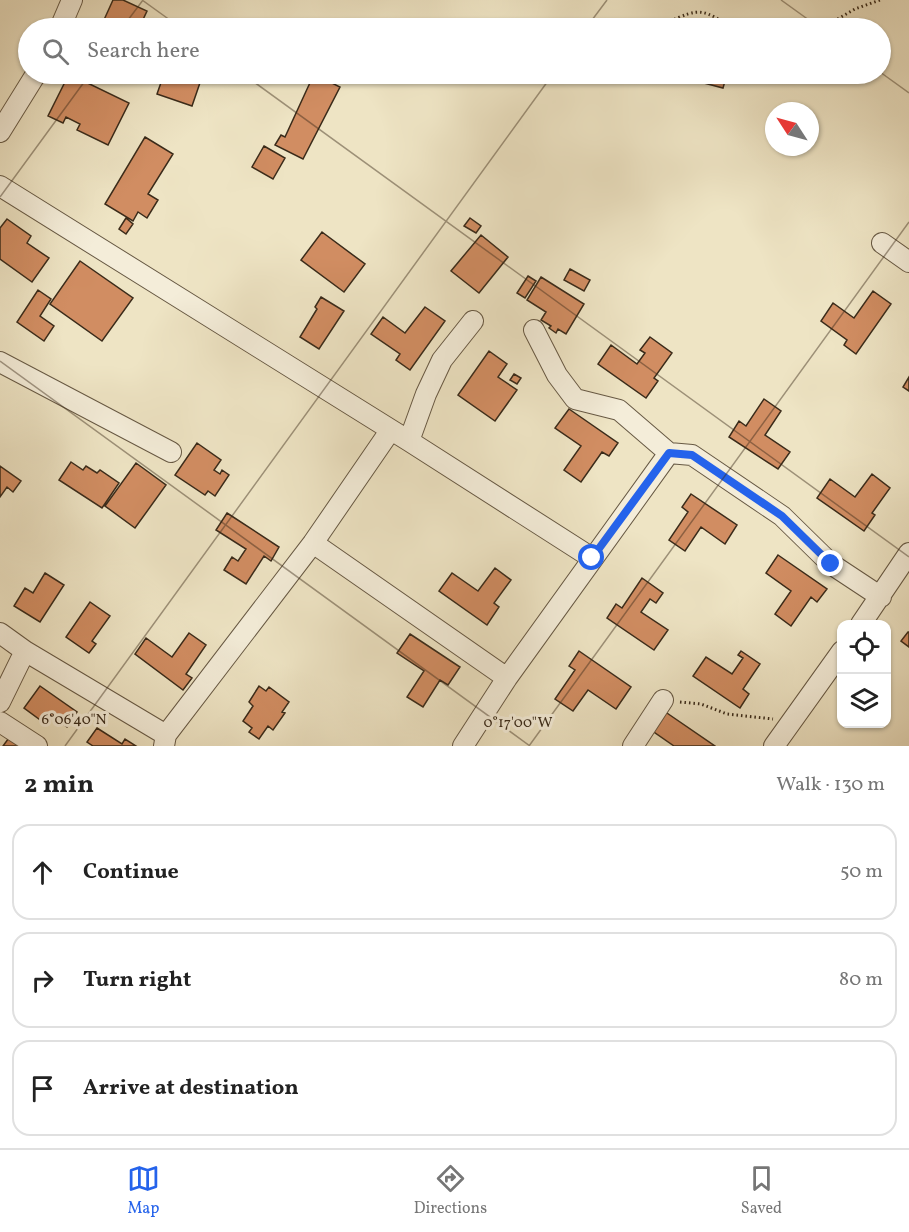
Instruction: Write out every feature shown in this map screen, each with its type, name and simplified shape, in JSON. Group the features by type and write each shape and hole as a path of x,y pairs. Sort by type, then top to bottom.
{"street":[{"path":"64,18 72,0"},
{"path":"0,132 30,84"},
{"path":"0,186 592,558"},
{"path":"882,243 909,262"},
{"path":"409,441 426,394 442,360 473,321"},
{"path":"534,330 557,375 575,399 619,410 669,453 692,455 782,516 831,564 881,597"},
{"path":"0,362 171,452"},
{"path":"0,633 165,741 313,543 390,430"},
{"path":"463,746 507,678 669,453"},
{"path":"313,543 507,678"},
{"path":"864,620 909,553"},
{"path":"0,702 25,651"},
{"path":"774,746 837,658"},
{"path":"633,746 663,700"},
{"path":"0,722 37,746"}],"path":[{"path":"839,18 855,9 880,0"},
{"path":"677,18 691,12 704,12 716,18"},
{"path":"663,700 701,704 727,714 765,717 789,723"}],"building":[{"path":"113,0 123,0 147,11 144,18 105,18"},
{"path":"64,84 90,84 129,103 108,145 77,130 80,124 66,117 63,123 48,116"},
{"path":"160,84 200,84 192,106 157,94"},
{"path":"309,84 334,84 340,87 303,159 275,145 281,135 285,137"},
{"path":"708,84 724,84 723,88"},
{"path":"145,137 173,154 148,194 158,200 147,218 138,212 133,221 105,204"},
{"path":"264,146 285,158 273,179 252,167"},
{"path":"126,218 133,224 126,234 119,229"},
{"path":"470,218 481,226 476,233 464,226"},
{"path":"7,219 31,236 27,243 49,258 32,282 0,259 0,228"},
{"path":"322,232 365,264 344,292 301,260"},
{"path":"481,235 508,257 479,293 451,271"},
{"path":"80,261 133,298 102,341 50,304"},
{"path":"570,269 590,280 584,291 564,280"},
{"path":"528,276 536,281 525,298 517,293"},
{"path":"541,277 584,304 566,334 558,329 556,333 549,328 551,326 541,320 546,312 527,300"},
{"path":"38,290 51,299 40,316 54,326 44,341 17,322"},
{"path":"873,291 891,304 856,354 844,345 847,340 821,321 833,303 854,318"},
{"path":"321,297 344,311 319,349 300,337 317,309 315,307"},
{"path":"425,307 445,321 410,370 396,360 400,354 371,334 383,317 405,333"},
{"path":"650,337 672,353 654,378 658,381 646,398 598,364 611,345 637,364 645,353 640,350"},
{"path":"489,351 507,364 498,377 517,390 495,421 458,395"},
{"path":"514,374 521,378 517,384 510,380"},
{"path":"909,377 909,391 903,387"},
{"path":"764,399 781,411 765,435 790,452 778,469 729,437 739,421 746,426"},
{"path":"569,409 618,443 609,456 602,452 581,482 564,470 581,446 555,428"},
{"path":"197,443 221,460 214,470 220,474 222,470 229,475 215,496 208,491 205,495 175,475"},
{"path":"71,462 83,470 86,466 97,473 100,470 119,483 102,508 59,480"},
{"path":"136,463 166,485 135,528 105,506"},
{"path":"0,466 21,481 13,492 7,487 0,497"},
{"path":"872,474 890,488 872,513 875,515 864,531 817,498 830,479 855,497"},
{"path":"691,494 737,525 725,544 701,527 685,551 669,540 688,512 682,507"},
{"path":"227,513 279,547 271,561 264,556 246,584 224,570 232,557 238,561 246,549 216,530"},
{"path":"778,555 827,589 817,602 811,597 791,626 775,614 791,591 766,573"},
{"path":"495,568 511,580 494,603 499,607 487,625 439,591 452,573 478,591"},
{"path":"45,573 64,585 40,622 14,606 25,588 33,593"},
{"path":"642,578 663,593 656,603 650,599 641,612 668,630 654,650 607,618 616,604 622,608"},
{"path":"90,602 110,616 92,641 96,644 89,653 66,637"},
{"path":"909,632 909,647 901,641"},
{"path":"189,633 206,645 186,674 192,678 183,690 135,654 146,638 172,657"},
{"path":"410,634 460,667 448,685 440,680 423,707 407,697 424,671 397,653"},
{"path":"579,651 631,687 616,709 588,690 573,711 555,699 575,670 569,666"},
{"path":"741,651 760,664 743,689 749,694 740,708 693,676 706,657 732,674 743,658 738,655"},
{"path":"40,686 77,712 67,727 49,714 43,722 24,708"},
{"path":"259,686 266,691 269,687 289,702 282,712 285,713 273,730 268,726 259,739 249,732 252,728 243,721 253,706 249,702"},
{"path":"664,711 715,746 674,746 651,730"},
{"path":"97,728 122,744 125,739 136,746 93,746 87,742"},
{"path":"11,735 26,746 3,746"}],"route":[{"path":"592,558 669,453 692,455 782,516 831,564"}]}
